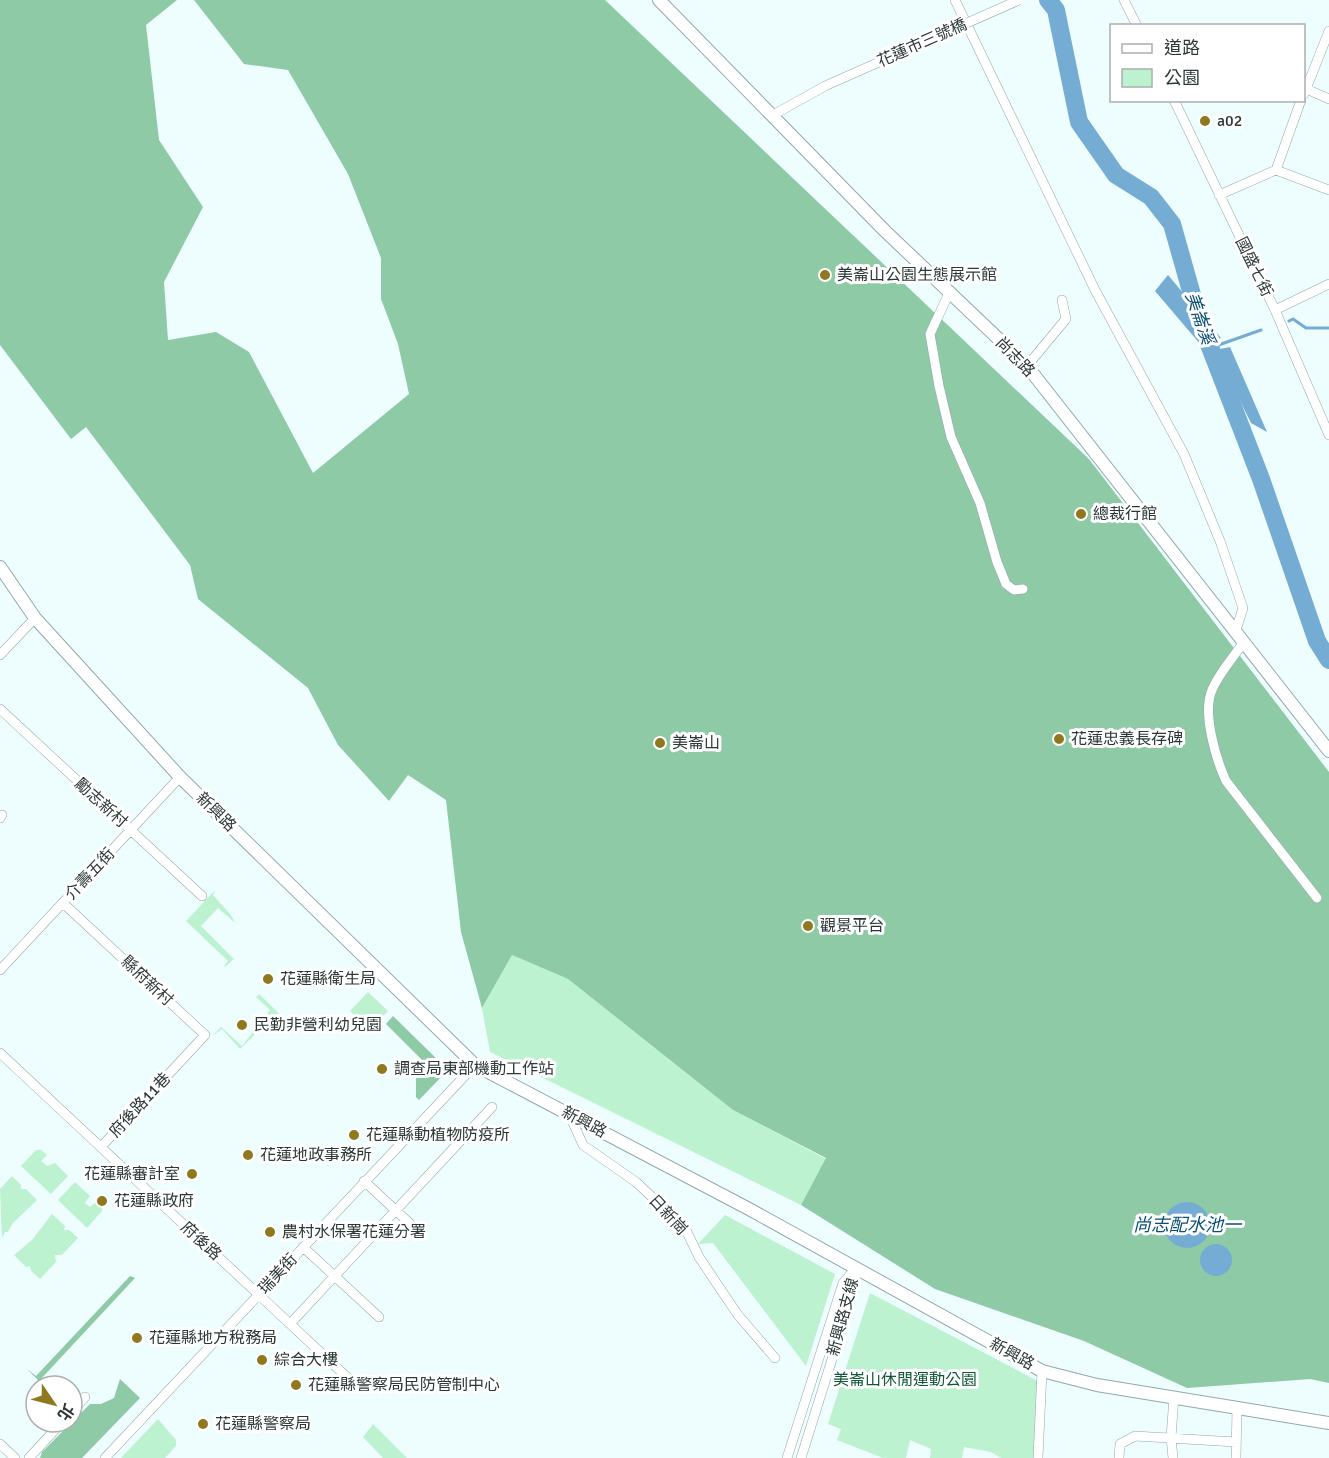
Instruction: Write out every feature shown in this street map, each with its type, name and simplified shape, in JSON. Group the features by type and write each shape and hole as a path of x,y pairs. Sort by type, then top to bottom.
{"street":[{"name":"尚志路","path":"659,0 950,294 1027,366 1329,751"},
{"path":"955,0 1095,290 1184,454 1220,541 1243,608 1236,630"},
{"name":"花蓮市三號橋","path":"773,115 825,86 1019,0"},
{"path":"1124,0 1136,24"},
{"path":"1305,89 1329,31"},
{"path":"1305,91 1329,99"},
{"name":"國盛七街","path":"1175,102 1275,310 1329,435"},
{"path":"1275,170 1300,102"},
{"path":"1219,195 1275,170 1329,190"},
{"path":"1275,310 1329,284"},
{"path":"950,294 930,334 951,437 980,503 997,562 1006,584 1014,590 1023,589"},
{"path":"1027,366 1066,319 1062,300"},
{"name":"新興路","path":"0,567 35,618 180,777 475,1065 856,1268 1042,1371 1097,1385 1329,1423"},
{"path":"0,655 35,618"},
{"path":"1243,643 1212,688 1209,698 1211,734 1218,765 1226,781 1317,898"},
{"name":"勵志新村","path":"0,709 202,896"},
{"name":"介壽五街","path":"0,970 180,777"},
{"name":"縣府新村","path":"63,903 205,1035 180,1062"},
{"name":"府後路","path":"0,1053 349,1379"},
{"name":"府後路11巷","path":"101,1147 180,1062"},
{"name":"瑞美街","path":"105,1458 475,1065"},
{"path":"290,1324 492,1107"},
{"name":"日新崗","path":"569,1114 583,1145 636,1182 685,1228 699,1257 717,1284 775,1358"},
{"path":"364,1181 418,1231"},
{"path":"303,1247 379,1317"},
{"name":"新興路支線","path":"787,1458 843,1283 856,1268"},
{"name":"新興路支線","path":"801,1458 854,1289 856,1268"},
{"path":"1038,1458 1042,1371"},
{"path":"1173,1458 1171,1437 1174,1397"},
{"path":"1236,1458 1237,1407"},
{"path":"29,1458 51,1434"},
{"path":"1119,1458 1120,1444 1130,1436 1236,1442"},
{"path":"0,1444 15,1458"}],"green space":[{"path":"0,0 177,0 146,25 159,140 203,207 164,282 168,340 216,332 249,352 313,473 409,394 398,344 381,299 381,258 348,174 288,70 244,64 194,0 605,0 1089,459 1329,772 1329,1383 1310,1379 1187,1388 1084,1341 935,1289 801,1205 826,1158 733,1110 568,979 512,955 482,1008 461,932 446,800 408,775 389,801 338,745 308,688 198,599 190,565 86,427 71,439 0,345"},
{"path":"215,890 213,895 235,923 218,908 201,926 234,959 225,967 228,961 186,921"},
{"path":"512,955 568,979 733,1110 826,1159 801,1205 490,1052 482,1008"},
{"path":"368,992 388,1011 370,1030 350,1011"},
{"path":"259,994 291,1025 285,1031 279,1025 276,1029 268,1022 240,1049 222,1029 212,1036 221,1027 242,1046 270,1010 256,997"},
{"path":"393,1016 444,1066 445,1073 419,1100 416,1097 416,1063 420,1058 386,1024"},
{"path":"36,1150 41,1150 47,1155 41,1161 47,1166 55,1163 68,1176 51,1194 21,1166"},
{"path":"12,1176 21,1185 21,1189 26,1189 37,1200 13,1223 2,1238 0,1189"},
{"path":"75,1182 90,1196 85,1203 90,1207 96,1202 102,1207 102,1211 87,1228 58,1200"},
{"path":"52,1214 65,1226 64,1230 69,1230 78,1238 62,1255 55,1255 56,1262 40,1279 31,1271 30,1266 26,1267 14,1255 32,1240"},
{"name":"美崙山休閒運動公園","path":"725,1215 835,1274 806,1366 713,1243 698,1244"},
{"path":"130,1276 135,1278 46,1374 38,1374"},
{"name":"美崙山休閒運動公園","path":"870,1293 1038,1381 1034,1458 1001,1458 991,1452 964,1447 962,1458 930,1458 931,1449 910,1440 906,1458 883,1458 837,1440 841,1429 828,1424"},
{"path":"120,1379 140,1398 82,1458 40,1458 42,1452 60,1434 84,1434 84,1410 90,1404 101,1404 114,1398"},
{"path":"158,1419 176,1440 176,1446 165,1458 121,1458"},
{"path":"373,1424 407,1458 383,1458 363,1437"}],"water":[{"path":"1168,275 1221,338 1201,345 1155,291"},
{"path":"1230,347 1267,432 1251,423 1215,350"},
{"name":"尚志配水池一","path":"1187,1202 1203,1209 1210,1225 1203,1241 1187,1248 1171,1241 1164,1225 1171,1209"},
{"path":"1216,1244 1228,1248 1232,1260 1228,1272 1216,1276 1204,1272 1200,1260 1204,1248"}],"waterway":[{"name":"美崙溪","path":"1048,0 1056,10 1079,122 1116,175 1151,197 1172,224 1198,316 1261,479 1317,641 1329,660"},
{"path":"1289,321 1293,319 1306,328 1329,328"},
{"path":"1210,348 1261,330"}],"place":[{"name":"a02","path":"1205,121"},
{"name":"美崙山公園生態展示館","path":"825,275"},
{"name":"總裁行館","path":"1081,514"},
{"name":"花蓮忠義長存碑","path":"1059,739"},
{"name":"美崙山","path":"660,743"},
{"name":"觀景平台","path":"808,926"},
{"name":"花蓮縣衛生局","path":"268,979"},
{"name":"民勤非營利幼兒園","path":"242,1025"},
{"name":"調查局東部機動工作站","path":"382,1069"},
{"name":"花蓮縣動植物防疫所","path":"354,1135"},
{"name":"花蓮地政事務所","path":"248,1155"},
{"name":"花蓮縣審計室","path":"192,1174"},
{"name":"花蓮縣政府","path":"102,1201"},
{"name":"農村水保署花蓮分署","path":"270,1232"},
{"name":"花蓮縣地方稅務局","path":"137,1338"},
{"name":"綜合大樓","path":"262,1360"},
{"name":"花蓮縣警察局民防管制中心","path":"296,1385"},
{"name":"花蓮縣警察局","path":"203,1424"}]}
